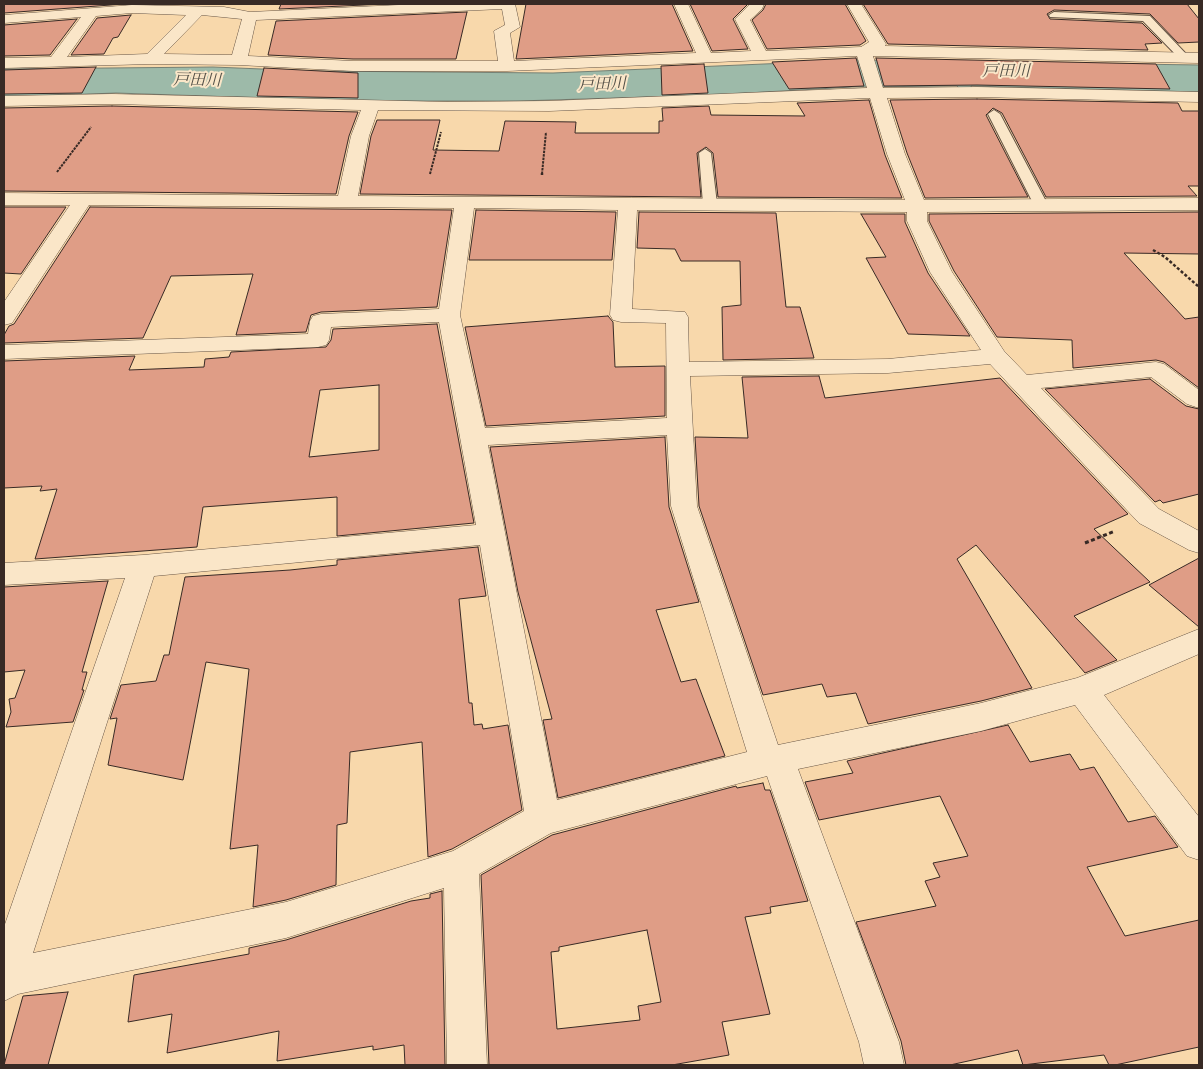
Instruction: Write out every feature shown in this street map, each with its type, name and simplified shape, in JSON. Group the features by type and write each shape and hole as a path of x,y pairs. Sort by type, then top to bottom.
{"street":[{"path":"4,19 52,10 92,12 125,7 198,11 226,8 250,16 425,6 508,4 513,27 502,31 507,66"},
{"path":"681,4 706,59"},
{"path":"757,4 742,19 762,57"},
{"path":"854,4 878,44 865,54"},
{"path":"151,59 198,11"},
{"path":"57,60 92,12"},
{"path":"239,60 250,16"},
{"path":"4,63 57,60 151,59 239,60 353,66 507,66 865,54 893,50 1192,58"},
{"path":"865,54 896,154 917,206 917,221 941,272 996,356 1149,516 1199,543"},
{"path":"4,101 112,98 448,107 549,106 876,93 977,92 1199,97"},
{"path":"348,201 360,136 371,106"},
{"path":"4,198 917,206 1199,204"},
{"path":"4,318 84,199"},
{"path":"465,202 449,314 474,437 543,820"},
{"path":"628,204 621,315 677,317 679,426 684,506 773,760 876,1033 884,1065"},
{"path":"4,352 318,340 321,321 449,314"},
{"path":"677,368 785,370 888,366 996,356"},
{"path":"1022,383 1156,369 1196,399 1199,399"},
{"path":"474,437 679,426"},
{"path":"4,574 143,566 492,534"},
{"path":"4,979 143,566"},
{"path":"4,979 286,920 461,865 543,820 773,760 981,717 1082,690 1199,642"},
{"path":"1082,690 1199,844"},
{"path":"461,865 467,1065"}],"lane":[{"path":"1054,15 1146,18 1192,58"},
{"path":"994,114 1041,205"},
{"path":"705,153 710,204"}],"path":[{"path":"36,199 112,98"},
{"path":"538,203 549,106"},
{"path":"423,202 448,107"},
{"path":"1153,250 1166,257 1199,287"}],"water":[{"name":"戸田川","path":"858,60 1199,65 1199,92 971,86 972,89 960,89 957,86 852,87 711,95 518,101 356,101 116,93 4,97 4,69 213,67 310,71 553,73"}],"building":[{"path":"4,4 124,4 4,13"},
{"path":"281,4 385,4 279,9"},
{"path":"526,4 672,4 693,51 516,59"},
{"path":"690,4 748,4 733,19 748,49 712,51"},
{"path":"766,4 845,4 866,41 860,45 767,49 752,20 763,10"},
{"path":"863,4 1187,4 1199,19 1199,42 1178,43 1150,14 1054,10 1047,14 1050,19 1142,23 1162,43 1145,44 1148,50 888,44"},
{"path":"467,12 456,59 353,59 268,55 276,21"},
{"path":"131,15 118,37 113,38 104,54 71,55 97,18"},
{"path":"77,19 50,55 4,56 4,25"},
{"path":"856,58 864,86 789,89 772,62"},
{"path":"876,58 1156,64 1170,89 977,85 884,86"},
{"path":"704,64 708,93 662,95 661,66"},
{"path":"96,67 82,93 4,94 4,70"},
{"path":"264,68 358,73 358,98 257,96"},
{"path":"977,99 1178,103 1182,111 1199,111 1199,186 1188,186 1197,196 1046,197 1002,113 993,108 986,115 1028,197 925,198 907,153 890,100"},
{"path":"869,100 885,155 902,198 718,197 713,153 706,147 697,153 701,197 360,194 371,136 377,120 440,120 433,150 499,151 505,121 576,122 575,133 659,133 659,121 663,121 662,108 709,106 711,115 805,116 797,103"},
{"path":"112,106 358,112 349,136 336,194 4,191 4,108"},
{"path":"4,207 66,207 21,274 4,273"},
{"path":"90,207 452,210 437,307 321,312 311,315 306,332 236,335 253,274 171,276 143,338 4,343 4,335 9,326 14,324"},
{"path":"476,210 616,212 612,260 469,260"},
{"path":"639,212 776,213 786,307 800,307 814,358 723,360 722,307 741,305 740,261 681,261 675,249 637,248"},
{"path":"1199,212 1199,254 1124,253 1185,319 1199,317 1199,388 1164,362 1156,360 1073,368 1072,340 997,337 954,271 929,221 929,214"},
{"path":"861,214 905,214 905,222 928,273 970,336 908,334 866,258 886,257"},
{"path":"608,316 613,322 615,367 665,366 665,416 486,426 465,327"},
{"path":"437,324 474,523 337,536 337,497 203,507 197,547 35,559 57,489 40,491 42,486 4,488 4,361 135,356 129,370 204,367 205,359 229,357 231,352 326,347 331,340 333,329","holes":["379,385 379,450 309,457 320,390"]},
{"path":"819,376 825,398 1000,378 1128,514 1094,529 1150,582 1074,616 1117,660 1085,673 976,545 957,559 1032,688 981,701 868,724 856,693 827,697 822,684 763,695 699,506 695,437 748,438 742,377"},
{"path":"1150,379 1186,406 1199,409 1199,494 1163,503 1160,500 1155,502 1045,389"},
{"path":"665,437 669,507 699,602 656,610 681,682 696,679 725,756 558,798 543,720 552,719 518,592 490,447"},
{"path":"478,547 486,596 459,599 469,703 472,703 474,725 482,724 483,729 508,725 522,810 452,849 428,857 422,742 350,752 347,823 337,825 336,885 286,900 253,907 258,845 230,849 249,669 206,662 183,780 108,765 117,718 110,719 121,685 156,681 164,655 169,655 185,577 290,570 337,565 337,560"},
{"path":"1199,558 1199,627 1149,585"},
{"path":"108,581 82,672 87,672 82,690 84,690 73,722 6,727 11,712 9,699 15,698 25,670 4,672 4,587"},
{"path":"1008,725 1030,762 1070,754 1080,770 1094,767 1128,822 1155,816 1178,847 1087,867 1125,936 1199,920 1199,1047 1115,1065 1109,1065 1104,1055 1023,1065 1018,1050 950,1065 906,1065 901,1041 856,922 936,906 925,881 940,877 933,863 968,856 940,796 819,820 805,782 853,773 847,761"},
{"path":"763,783 765,790 770,790 808,901 770,907 771,913 745,917 770,1014 722,1022 729,1055 672,1065 489,1065 481,875 552,835 736,786 737,788","holes":["647,930 661,1002 638,1006 640,1020 557,1029 551,952 559,951 559,947"]},
{"path":"442,891 445,1065 405,1065 404,1045 373,1050 373,1046 277,1061 279,1031 167,1053 172,1014 128,1022 134,975 249,954 249,948 286,940 411,901 430,898 430,894"},
{"path":"68,992 48,1065 4,1065 23,996"}]}
